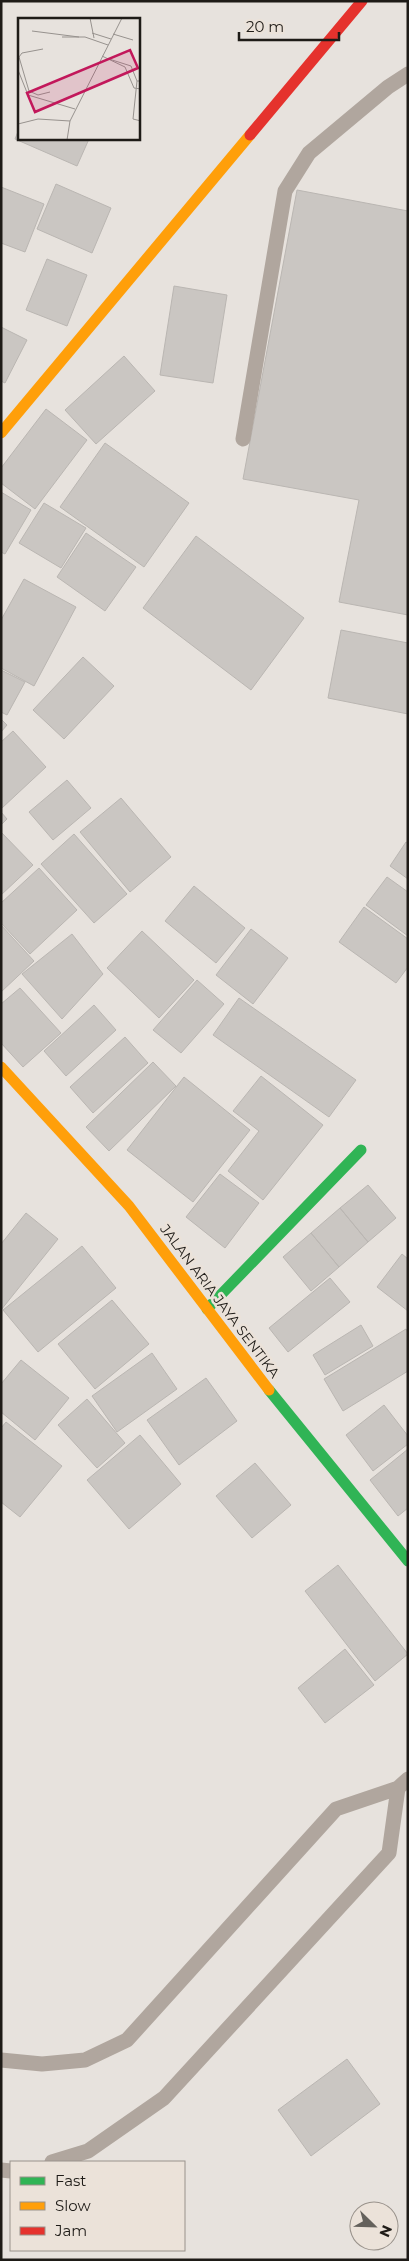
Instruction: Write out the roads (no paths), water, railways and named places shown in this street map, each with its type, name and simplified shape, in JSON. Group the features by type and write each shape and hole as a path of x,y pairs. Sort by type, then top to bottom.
{"street":[{"path":"1,433 362,1"},
{"name":"JALAN ARIA JAYA SENTIKA","path":"1,1067 129,1206 254,1372 408,1561"},
{"path":"206,1309 361,1150"}],"lane":[{"path":"243,439 285,191 309,153 388,87 408,74"},
{"path":"1,2060 42,2064 85,2060 126,2040 336,1809 403,1784"},
{"path":"55,2161 88,2151 164,2098 389,1853 403,1784"}]}
